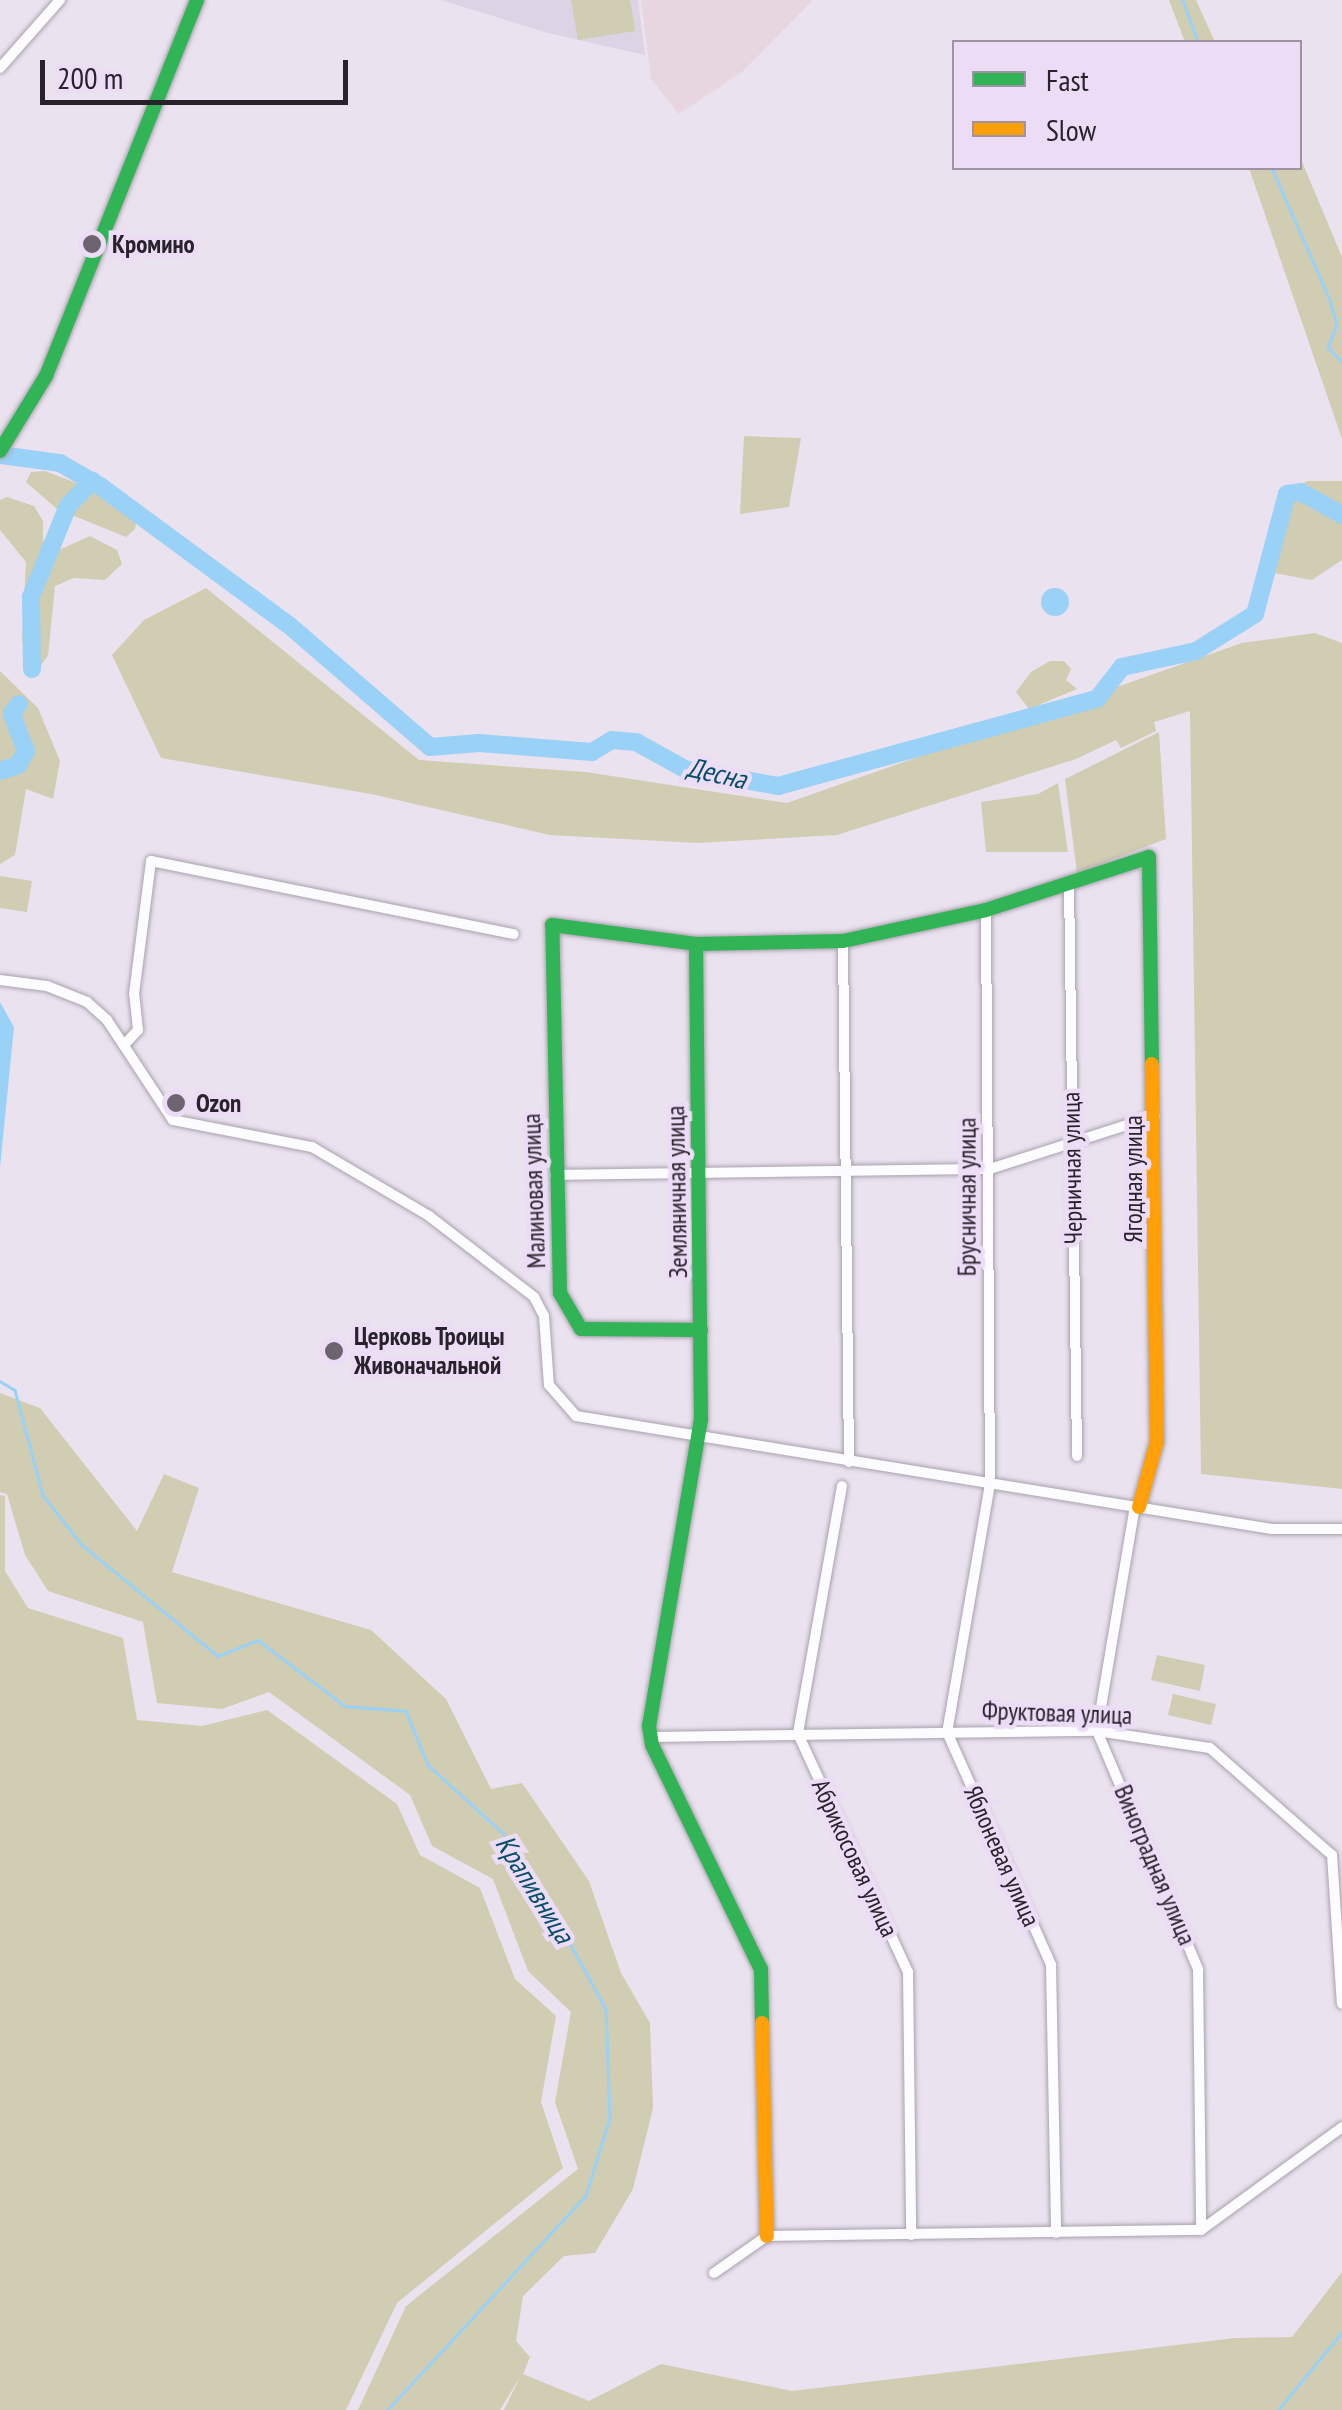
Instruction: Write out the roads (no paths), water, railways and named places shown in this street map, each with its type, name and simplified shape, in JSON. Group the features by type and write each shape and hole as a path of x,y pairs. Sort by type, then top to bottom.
{"street":[{"path":"0,68 60,0"},
{"path":"0,451 46,376 197,0"},
{"name":"Ягодная улица","path":"1069,880 1141,856 1153,866 1158,1441 1137,1506"},
{"path":"124,1045 138,1030 134,994 151,860 514,934"},
{"path":"696,944 843,940 986,910 1069,880"},
{"name":"Черничная улица","path":"1069,880 1077,1456"},
{"name":"Брусничная улица","path":"986,910 990,1484"},
{"name":"Малиновая улица","path":"696,944 552,925 554,1175 560,1292 568,1316 581,1329 701,1330"},
{"path":"843,940 849,1462"},
{"name":"Земляничная улица","path":"696,944 701,1330 698,1439"},
{"path":"0,980 47,986 87,1002 124,1045 174,1120 312,1147 342,1160 430,1216 534,1297 544,1316 548,1385 576,1416 698,1439 1272,1528 1342,1529"},
{"path":"554,1175 990,1169 1154,1116"},
{"path":"698,1439 650,1737 761,1969 767,2236"},
{"path":"947,1732 990,1484"},
{"path":"798,1734 842,1486"},
{"path":"1098,1732 1137,1506"},
{"name":"Яблоневая улица","path":"947,1732 1050,1965 1056,2233"},
{"name":"Фруктовая улица","path":"650,1737 1098,1732 1210,1748 1326,1847 1342,2004"},
{"name":"Виноградная улица","path":"1098,1732 1198,1969 1201,2230"},
{"name":"Абрикосовая улица","path":"798,1734 908,1972 912,2235"},
{"path":"714,2273 767,2236 1201,2230 1342,2127"}],"water":[{"path":"1055,588 1065,592 1069,602 1065,612 1055,616 1045,612 1041,602 1045,592"},
{"path":"0,1002 14,1027 0,1168"}],"waterway":[{"path":"1183,0 1197,40"},
{"path":"1273,170 1330,300 1337,325 1328,347 1342,362"},
{"name":"Десна","path":"0,455 60,463 100,486 290,626 430,747 479,743 592,752 612,740 636,742 685,769 778,786 1097,699 1122,667 1196,651 1255,614 1287,494 1301,492 1342,515"},
{"name":"Крапивница","path":"32,669 31,597 68,506 92,481"},
{"name":"Крапивница","path":"0,771 18,765 26,751 12,714 19,704"},
{"name":"Крапивница","path":"0,1381 15,1390 43,1495 82,1545 218,1656 258,1640 345,1706 406,1711 428,1765 502,1832 540,1888 606,2009 610,2118 586,2196 388,2410"},
{"path":"1278,2410 1342,2332"}],"place":[{"name":"Кромино","path":"92,244"},
{"name":"Ozon","path":"176,1103"},
{"name":"Церковь Троицы Живоначальной","path":"334,1351"}]}
